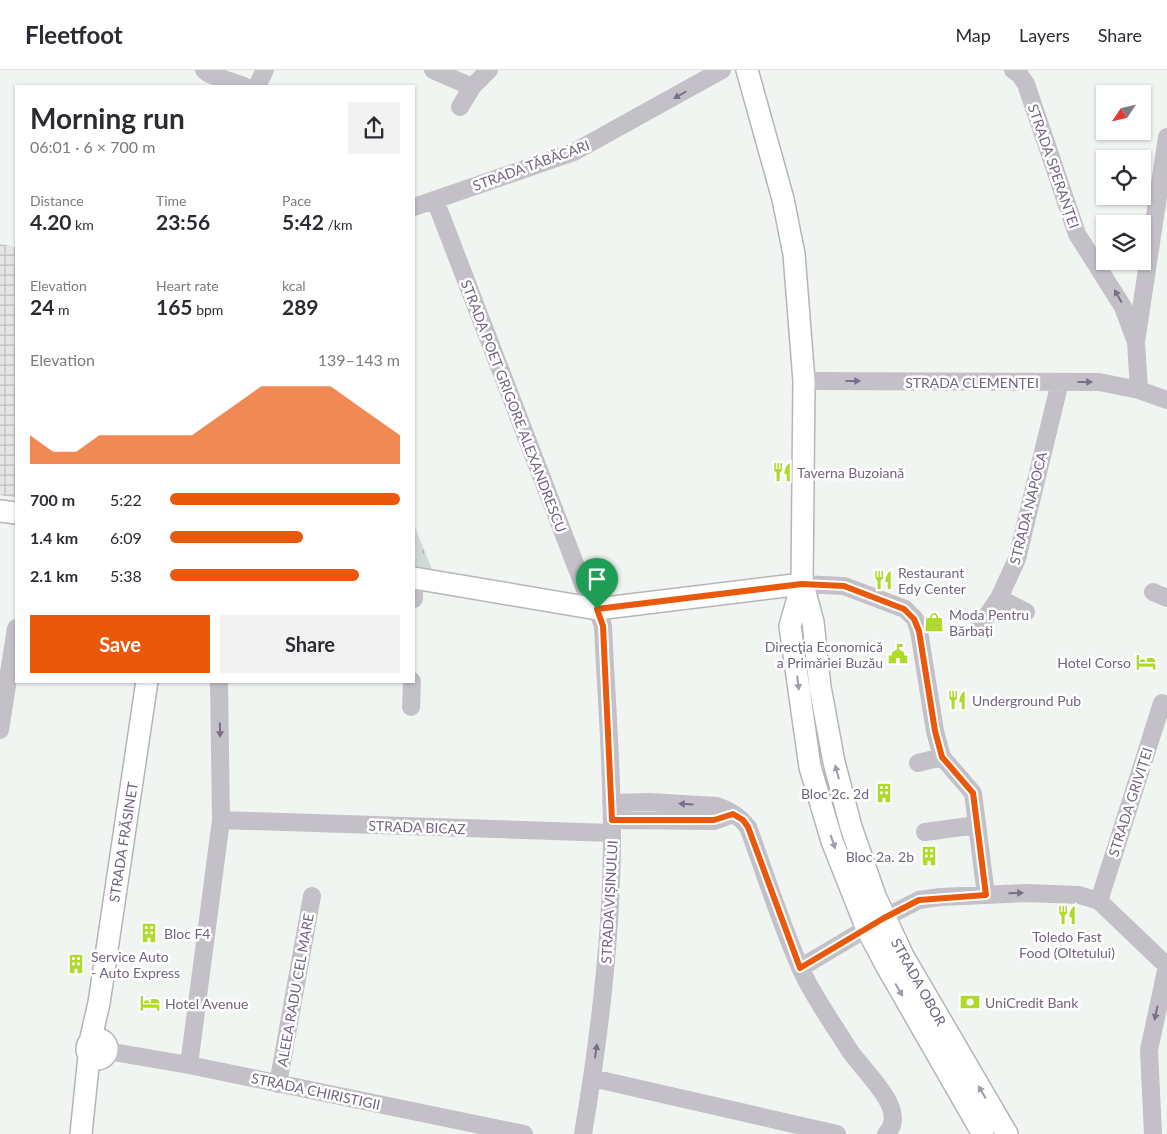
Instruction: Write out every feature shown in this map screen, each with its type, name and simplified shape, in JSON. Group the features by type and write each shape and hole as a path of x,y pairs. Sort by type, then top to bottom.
{"main road":[{"name":"STRADA OBOR","path":"747,70 784,199 792,245 804,381 802,584 790,626 810,766 832,841 876,923 903,956 1007,1134"},
{"path":"0,511 15,513"},
{"path":"415,578 597,609 802,584"},
{"name":"STRADA FRĂSINET","path":"99,1050 99,1003 147,683"},
{"name":"STRADA OBOR","path":"876,923 886,965 983,1134"},
{"path":"81,1134 83,1109 99,1050"}],"street":[{"path":"204,70 209,74 241,85"},
{"path":"258,85 265,70"},
{"path":"433,70 472,87"},
{"path":"460,107 472,87 489,70"},
{"name":"STRADA TĂBĂCARI","path":"415,207 574,152 640,118 722,70"},
{"name":"STRADA SPERANȚEI","path":"1014,70 1019,74 1031,77 1077,234 1124,307 1136,342"},
{"path":"1139,390 1136,342 1167,137"},
{"name":"STRADA POET GRIGORE ALEXANDRESCU","path":"435,200 584,588 597,609"},
{"name":"STRADA CLEMENȚEI","path":"804,381 1099,382 1139,390 1167,400"},
{"name":"STRADA NAPOCA","path":"979,627 999,598 1017,559 1060,382"},
{"path":"802,584 844,586 904,609 911,614 919,631 935,731 942,757 973,793 986,895"},
{"path":"999,598 1026,612"},
{"name":"STRADA VIȘINULUI","path":"583,1134 606,983 612,818 603,626 597,609"},
{"path":"0,730 15,634"},
{"path":"189,1065 221,820 219,683"},
{"path":"411,707 412,683"},
{"name":"STRADA GRIVIȚEI","path":"1099,902 1162,703"},
{"path":"918,763 942,757"},
{"path":"612,818 714,820 733,814 743,820 748,827 800,968 854,1058 888,1100 894,1115 891,1129 886,1134"},
{"name":"STRADA BICAZ","path":"221,820 612,818"},
{"path":"925,832 977,825"},
{"path":"800,968 919,900 1026,893 1079,895 1099,902 1167,966 1149,1050 1153,1134"},
{"name":"ALEEA RADU CEL MARE","path":"278,1084 312,896"},
{"name":"STRADA CHIRISTIGII","path":"99,1050 189,1065 487,1130 524,1134"},
{"path":"592,1078 838,1134"},
{"path":"1159,1134 1167,1125"}],"shaded area":[{"path":"0,244 15,247 15,498 0,495"}],"green space":[{"path":"415,527 434,574 415,570"}],"place":[{"name":"Taverna Buzoiană","path":"782,472"},
{"name":"Restaurant Edy Center","path":"883,580"},
{"name":"Moda Pentru Bărbați","path":"934,622"},
{"name":"Direcţia Economică a Primăriei Buzău","path":"898,654"},
{"name":"Hotel Corso","path":"1146,662"},
{"name":"Underground Pub","path":"957,700"},
{"name":"Bloc 2c. 2d","path":"884,793"},
{"name":"Bloc 2a. 2b","path":"929,856"},
{"name":"Toledo Fast Food (Oltetului)","path":"1067,915"},
{"name":"Bloc F4","path":"149,933"},
{"name":"Service Auto - Auto Express","path":"76,964"},
{"name":"UniCredit Bank","path":"970,1002"},
{"name":"Hotel Avenue","path":"150,1003"}],"route":[{"path":"802,584 830,584 844,586 864,593 904,609 911,614 919,631 930,704 942,757 973,793 986,895 919,900 884,918 800,968 748,827 743,820 733,814 714,820 612,820 603,626 597,609 802,584"}]}
